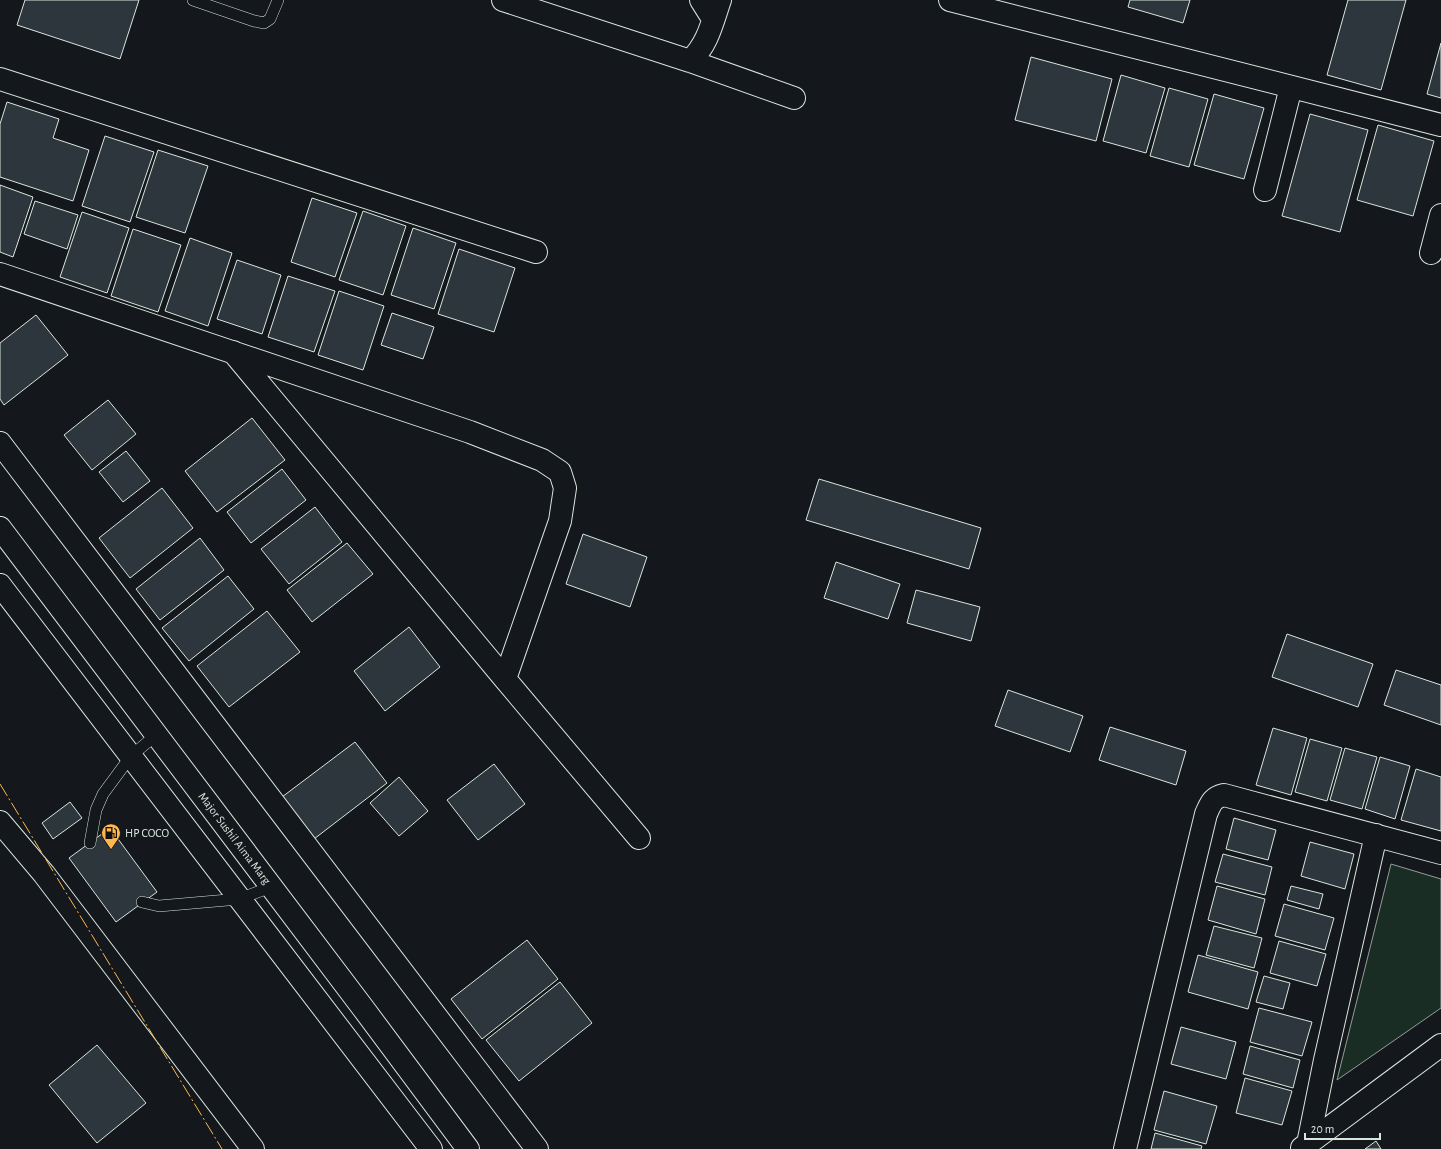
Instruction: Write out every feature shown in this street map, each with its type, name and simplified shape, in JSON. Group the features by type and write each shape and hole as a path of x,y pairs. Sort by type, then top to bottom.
{"street":[{"path":"503,0 690,61 794,98"},
{"path":"690,61 704,44 716,9 701,0"},
{"path":"950,0 1441,125"},
{"path":"0,79 536,252"},
{"path":"1265,190 1291,87"},
{"path":"1431,253 1441,215"},
{"path":"0,274 470,432 542,460 560,472 564,488 560,521 505,679"},
{"path":"233,352 639,838"},
{"path":"0,443 536,1149"},
{"name":"Major Sushil Aima Marg","path":"0,528 468,1149"},
{"path":"0,585 431,1149"},
{"path":"1125,1149 1204,822 1210,803 1216,797 1224,795 1441,853"},
{"path":"0,822 49,880 253,1149"},
{"path":"1304,1147 1376,835"},
{"path":"1304,1147 1441,1045"}],"lane":[{"path":"193,0 264,23 270,19 278,0"},
{"path":"90,843 96,810 103,794 131,756 156,735"},
{"path":"142,902 159,906 239,899 271,887"}],"green space":[{"path":"1391,864 1441,879 1441,1008 1337,1080"}],"building":[{"path":"25,0 139,0 120,59 17,25"},
{"path":"1130,0 1190,0 1183,23 1128,7"},
{"path":"1348,0 1406,0 1381,90 1327,75"},
{"path":"1441,43 1441,98 1427,94"},
{"path":"1031,57 1112,79 1096,141 1015,120"},
{"path":"1121,75 1165,88 1146,153 1103,141"},
{"path":"1169,88 1208,99 1189,167 1150,156"},
{"path":"1214,94 1264,108 1244,179 1194,165"},
{"path":"7,102 59,119 53,138 89,150 73,201 0,177 0,124"},
{"path":"1310,114 1368,130 1340,232 1282,216"},
{"path":"1378,125 1434,141 1413,216 1357,200"},
{"path":"105,136 154,152 130,222 82,206"},
{"path":"158,150 208,166 185,233 136,217"},
{"path":"0,185 33,197 13,257 0,252"},
{"path":"312,198 357,213 335,277 291,262"},
{"path":"35,201 78,215 67,249 24,234"},
{"path":"363,211 406,226 383,295 339,280"},
{"path":"82,212 129,228 107,293 60,277"},
{"path":"413,228 456,243 434,309 391,295"},
{"path":"133,229 181,245 158,312 111,296"},
{"path":"190,238 232,253 208,326 165,311"},
{"path":"459,249 515,268 494,332 438,314"},
{"path":"237,260 281,275 262,334 217,319"},
{"path":"288,276 335,291 314,352 268,337"},
{"path":"339,291 384,306 363,370 318,355"},
{"path":"392,313 434,327 423,359 381,345"},
{"path":"36,315 68,355 4,405 0,399 0,343"},
{"path":"108,400 136,434 92,470 64,435"},
{"path":"252,418 285,460 217,512 185,471"},
{"path":"126,451 150,481 123,502 99,472"},
{"path":"282,469 306,500 251,543 227,512"},
{"path":"819,479 981,528 969,569 806,520"},
{"path":"162,488 193,528 130,578 99,538"},
{"path":"315,507 342,542 289,584 261,549"},
{"path":"583,534 647,557 630,607 566,584"},
{"path":"200,538 224,570 160,620 136,589"},
{"path":"347,543 373,574 312,622 287,590"},
{"path":"836,562 900,584 888,619 824,598"},
{"path":"228,576 254,609 189,661 162,628"},
{"path":"916,590 980,607 971,641 907,623"},
{"path":"267,611 300,652 229,707 197,666"},
{"path":"409,627 440,667 385,711 354,671"},
{"path":"1287,634 1373,664 1358,707 1272,677"},
{"path":"1396,670 1441,685 1441,725 1384,705"},
{"path":"1008,690 1083,716 1070,752 995,726"},
{"path":"1110,727 1186,751 1176,785 1099,760"},
{"path":"1273,728 1307,738 1291,795 1256,785"},
{"path":"1310,739 1342,748 1327,801 1295,792"},
{"path":"355,742 387,783 314,839 282,797"},
{"path":"1345,748 1377,757 1362,809 1330,800"},
{"path":"1380,757 1410,766 1395,819 1365,809"},
{"path":"494,764 525,804 478,840 447,800"},
{"path":"1416,769 1441,777 1441,831 1401,820"},
{"path":"399,777 428,811 399,836 370,803"},
{"path":"70,802 82,818 53,839 42,823"},
{"path":"1234,818 1276,830 1268,860 1226,849"},
{"path":"110,828 157,892 116,922 69,858"},
{"path":"1310,842 1354,854 1345,889 1301,876"},
{"path":"1223,854 1272,867 1265,895 1215,882"},
{"path":"1217,886 1265,899 1256,934 1208,920"},
{"path":"1291,886 1323,894 1319,909 1287,900"},
{"path":"1284,904 1334,918 1325,950 1275,936"},
{"path":"1214,926 1262,938 1254,968 1206,955"},
{"path":"527,940 558,979 482,1039 451,999"},
{"path":"1279,941 1326,954 1317,986 1270,973"},
{"path":"1198,955 1258,972 1248,1009 1188,992"},
{"path":"1264,976 1290,983 1283,1009 1256,1002"},
{"path":"560,982 592,1023 519,1081 486,1040"},
{"path":"1259,1008 1312,1022 1302,1056 1250,1042"},
{"path":"1181,1027 1236,1042 1226,1079 1171,1064"},
{"path":"97,1045 146,1103 97,1143 49,1085"},
{"path":"1250,1046 1300,1060 1293,1088 1243,1074"},
{"path":"1245,1078 1292,1091 1282,1125 1236,1113"},
{"path":"1164,1091 1217,1106 1206,1144 1154,1130"},
{"path":"1155,1133 1202,1146 1201,1149 1151,1149"},
{"path":"1376,1141 1381,1149 1365,1149"}],"power":[{"path":"0,784 222,1149"}],"place":[{"name":"HP COCO","path":"111,850"}]}
